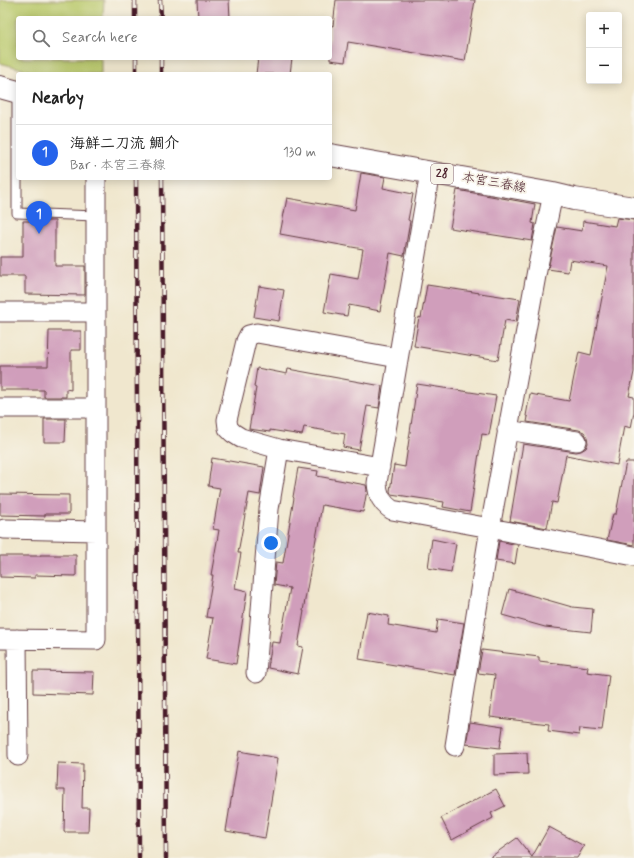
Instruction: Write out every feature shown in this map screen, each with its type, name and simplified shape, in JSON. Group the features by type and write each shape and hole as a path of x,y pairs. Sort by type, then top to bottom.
{"main road":[{"name":"本宮三春線","path":"332,155 574,199 634,208"}],"street":[{"path":"430,172 377,483 380,499 392,510 634,556"},
{"path":"18,756 9,639 96,640 96,180"},
{"path":"455,746 507,430 553,194"},
{"path":"0,312 96,312"},
{"path":"380,467 279,449 241,438 228,428 228,420 246,341 249,335 257,333 398,358"},
{"path":"0,408 96,408"},
{"path":"507,430 577,441"},
{"path":"256,673 269,510 279,449"},
{"path":"4,529 96,531"}],"lane":[{"path":"12,91 17,214 96,216"}],"green space":[{"path":"0,0 104,0 103,16 16,16 16,60 101,60 101,72 34,72 0,63"}],"building":[{"path":"197,0 229,0 230,16 198,16"},
{"path":"336,0 475,0 465,61 348,42 345,62 330,60 332,60 333,26"},
{"path":"258,60 292,60 290,72 256,72"},
{"path":"361,173 385,177 383,188 413,194 408,220 410,221 404,256 390,253 380,311 349,305 347,316 324,312 331,274 358,279 363,249 280,234 287,198 355,210"},
{"path":"457,190 535,204 532,223 535,224 532,241 450,228"},
{"path":"617,218 634,220 634,372 629,396 634,397 634,412 631,428 624,426 617,465 566,455 557,503 552,502 547,528 510,521 523,444 576,452 586,448 588,443 584,432 527,422 528,417 526,416 530,394 569,401 579,352 591,355 608,266 570,260 568,272 548,269 557,227 582,231 583,221 615,226"},
{"path":"23,221 55,221 55,266 85,266 85,295 25,294 25,276 0,276 0,257 23,257"},
{"path":"427,285 520,299 516,322 505,320 498,360 414,346"},
{"path":"259,286 284,290 279,321 254,317"},
{"path":"49,331 81,331 81,350 71,350 71,390 66,389 66,397 44,397 44,390 0,390 0,366 48,366"},
{"path":"257,368 287,374 288,369 382,386 379,408 367,406 359,450 343,447 345,434 304,427 302,435 270,430 270,432 249,429 256,388 254,387"},
{"path":"417,384 496,396 489,435 482,434 470,512 443,507 444,502 391,494 390,491 394,465 405,467"},
{"path":"44,419 66,419 65,442 44,442"},
{"path":"212,458 264,467 260,495 249,493 238,553 241,553 235,588 247,591 236,664 206,659 213,618 206,617 213,575 211,575 219,530 213,529 220,488 208,486"},
{"path":"626,462 634,462 634,545 607,540 613,514 616,514"},
{"path":"298,468 318,471 317,476 366,485 367,490 363,512 322,505 298,646 303,647 298,674 268,668 272,642 280,643 290,588 274,585 276,562 283,563"},
{"path":"0,494 69,495 69,514 45,514 45,516 0,515"},
{"path":"432,539 456,544 451,572 428,568"},
{"path":"499,541 518,545 515,564 496,561"},
{"path":"76,555 76,576 35,575 35,578 0,577 0,556"},
{"path":"509,589 572,607 593,609 591,632 545,627 502,615"},
{"path":"367,612 389,616 388,625 436,633 438,619 464,623 455,675 359,659"},
{"path":"482,650 539,657 539,661 588,667 587,672 609,675 602,730 580,728 579,735 548,731 549,724 490,717 495,675 478,673"},
{"path":"33,671 94,672 93,695 33,693"},
{"path":"470,722 503,727 500,748 466,744"},
{"path":"239,751 278,758 265,838 226,831"},
{"path":"527,753 528,774 494,775 494,754"},
{"path":"58,763 83,764 82,808 89,808 88,832 64,832 65,790 57,790"},
{"path":"496,789 505,806 491,813 493,818 452,840 441,818"},
{"path":"549,827 584,846 577,858 489,858 517,838 532,857"}],"railway":[{"path":"135,0 135,16"},
{"path":"160,0 161,16"},
{"path":"136,60 136,72"},
{"path":"161,60 161,72"},
{"path":"136,180 139,858"},
{"path":"162,180 166,858"}],"place":[{"name":"海鮮二刀流 鯛介","path":"39,234"}]}
